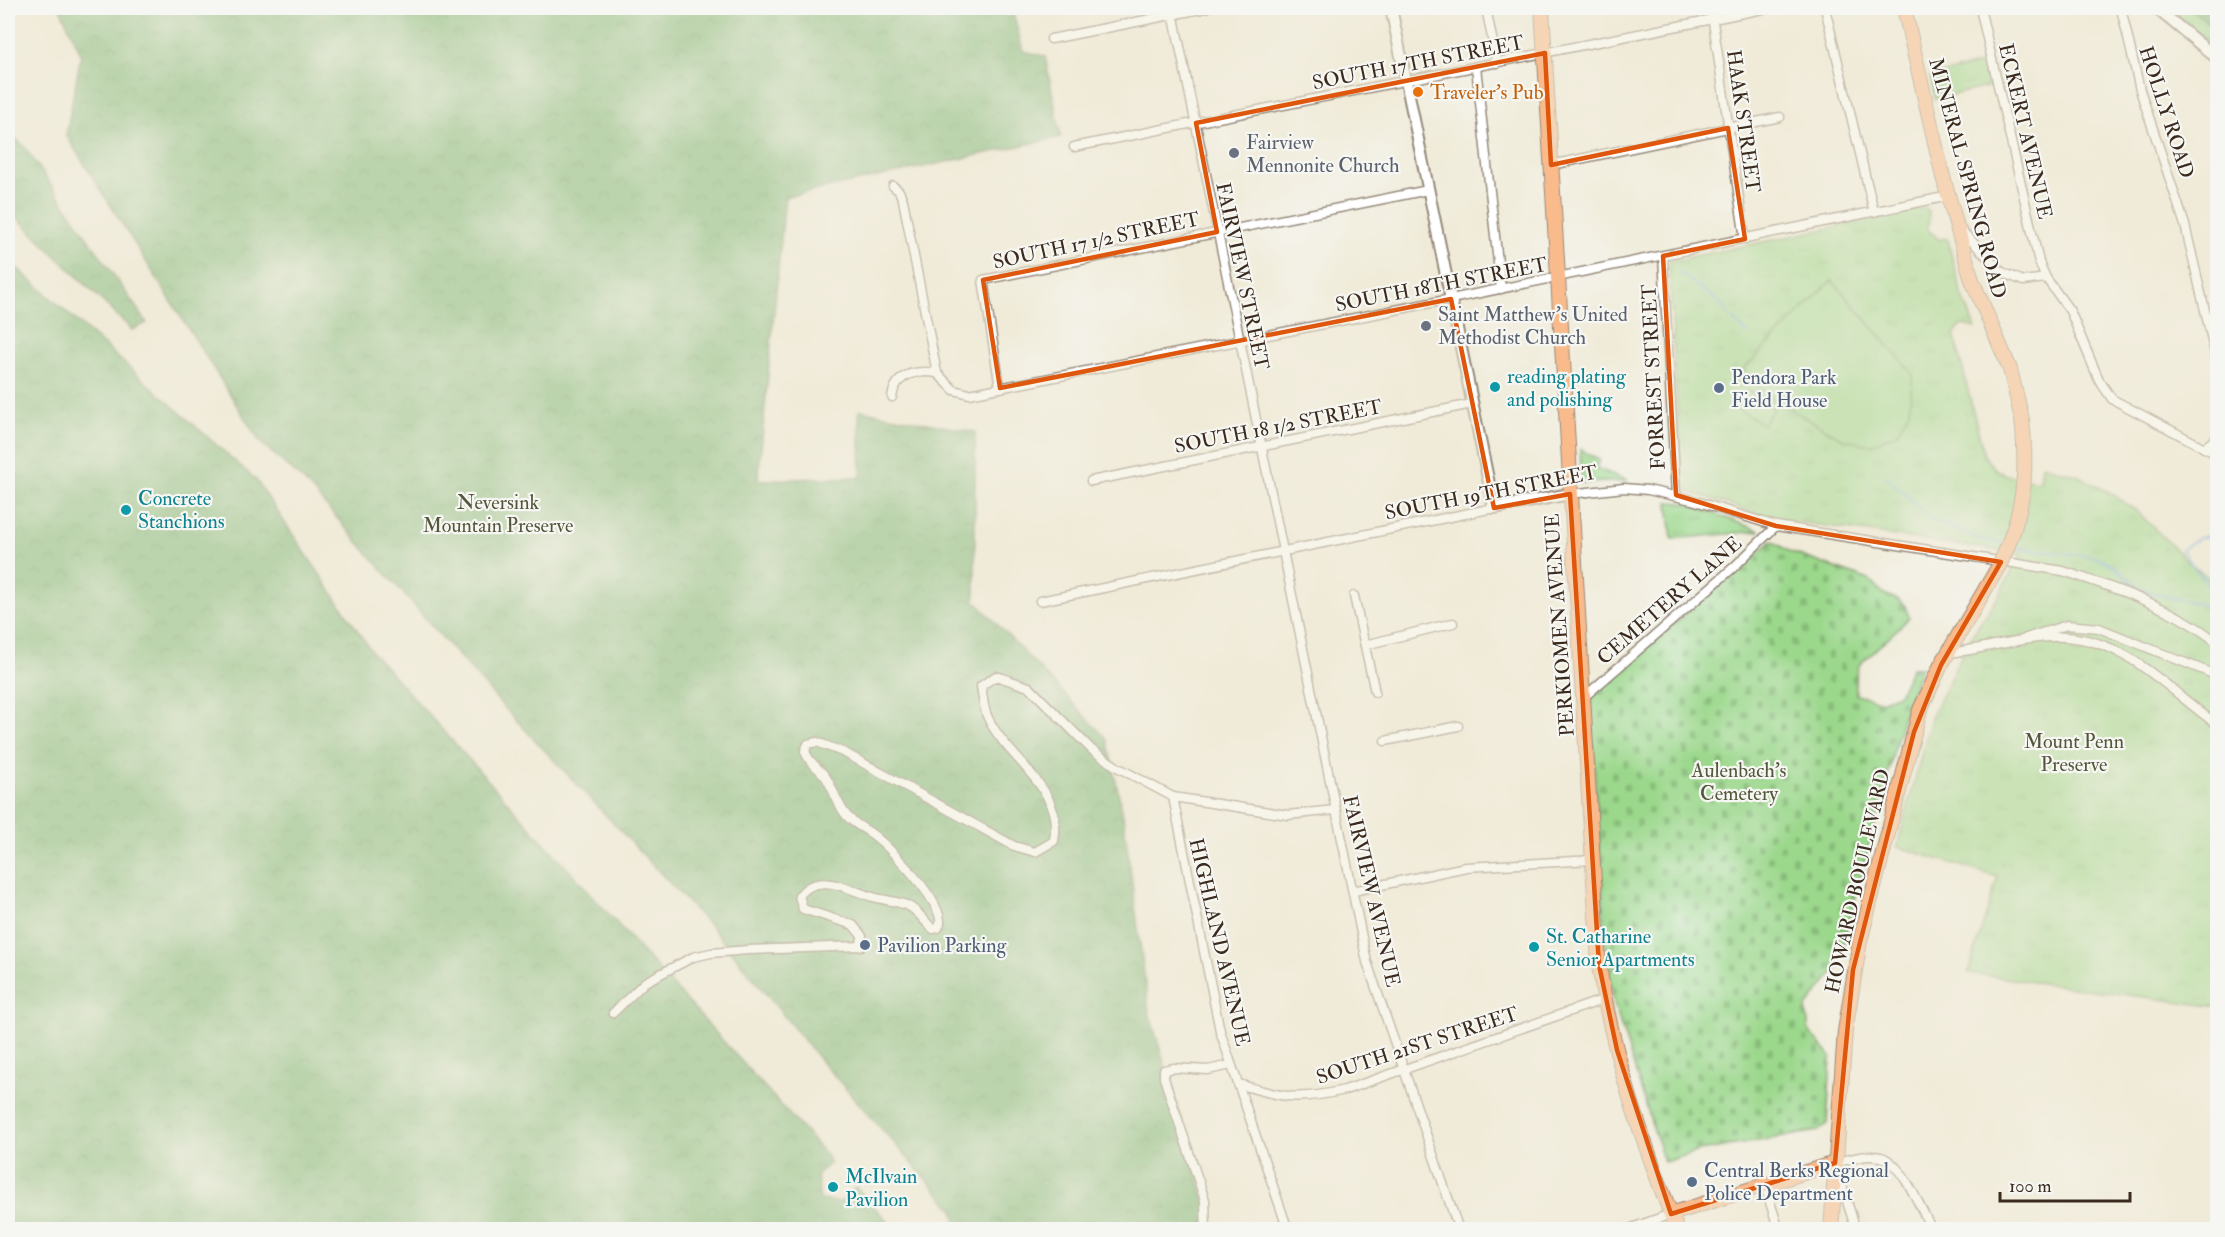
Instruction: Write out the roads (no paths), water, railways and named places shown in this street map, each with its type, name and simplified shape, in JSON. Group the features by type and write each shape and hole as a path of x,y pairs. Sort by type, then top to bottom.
{"main road":[{"name":"PERKIOMEN AVENUE","path":"1542,8 1597,937 1605,999 1636,1112 1677,1230"},
{"name":"MINERAL SPRING ROAD","path":"1904,8 1948,196 1972,280 2010,369 2022,419 2026,472 2023,500 2012,539 2000,564"},
{"name":"HOWARD BOULEVARD","path":"1831,1230 1840,1074 1854,970 1920,710 1948,653 2000,564"},
{"path":"1671,1214 1835,1163"}],"street":[{"path":"1051,39 1173,11 1206,8"},
{"path":"1391,8 1494,508"},
{"path":"1486,8 1497,63"},
{"name":"HAAK STREET","path":"1711,8 1745,239"},
{"name":"SOUTH 17TH STREET","path":"1074,147 1768,8"},
{"path":"1825,8 1874,212"},
{"name":"ECKERT AVENUE","path":"1980,8 2039,262 2046,278 2070,311 2099,380 2112,399 2217,455"},
{"name":"HOLLY ROAD","path":"2121,8 2140,90 2185,225 2217,366"},
{"path":"2156,8 2217,59"},
{"name":"FAIRVIEW STREET","path":"1173,11 1283,551"},
{"path":"1476,67 1501,289"},
{"path":"1551,165 1780,117"},
{"path":"892,397 894,387 905,376 920,371 939,377 903,200 899,191 893,186"},
{"name":"SOUTH 17 1/2 STREET","path":"1000,388 983,280 1428,190"},
{"name":"SOUTH 18TH STREET","path":"939,377 954,390 969,394 1501,289 1948,196"},
{"path":"1957,226 2002,272 2024,282 2046,278"},
{"name":"FORREST STREET","path":"1663,256 1676,495"},
{"name":"SOUTH 18 1/2 STREET","path":"1091,481 1472,404"},
{"path":"2204,448 2217,437"},
{"name":"SOUTH 19TH STREET","path":"1040,601 1494,508 1570,494 1624,488 1676,495 1776,526 2063,572 2096,582 2179,617 2200,628 2217,642"},
{"name":"CEMETERY LANE","path":"1582,698 1734,567 1776,526"},
{"name":"FAIRVIEW AVENUE","path":"1283,551 1367,962 1459,1230"},
{"path":"1354,596 1375,692"},
{"path":"1365,645 1453,623"},
{"path":"1948,653 1993,647 2067,625 2099,628 2217,676"},
{"path":"2020,640 2065,637 2096,642 2118,650 2144,667 2217,724"},
{"path":"613,1013 645,982 666,969 705,954 861,946 862,936 853,925 803,909 799,896 808,888 818,885 842,885 858,893 901,903 913,908 933,928 938,928 942,924 937,908 901,858 868,830 855,824 840,807 824,775 807,758 805,751 808,744 817,742 845,753 1014,846 1035,852 1054,841 1056,818 1048,797 996,731 985,711 981,686 996,675 1029,687 1092,750 1117,767 1173,797 1288,815 1335,810"},
{"path":"1385,741 1458,726"},
{"name":"HIGHLAND AVENUE","path":"1173,797 1220,1031 1288,1230"},
{"path":"1353,891 1466,867 1592,860"},
{"name":"SOUTH 21ST STREET","path":"1238,1084 1279,1096 1308,1098 1345,1090 1605,999"},
{"path":"1206,1230 1204,1200 1164,1078 1164,1070 1173,1068 1208,1070 1232,1065"},
{"path":"1856,1230 1835,1163 1865,1156 1884,1158 1903,1176 1932,1230"},
{"path":"1764,1184 1778,1225"},
{"path":"1626,1230 1671,1214"}],"waterway":[{"path":"1680,273 1723,305 1729,316 1748,334"},
{"path":"1886,476 1929,518 1979,539 2004,543"},
{"path":"2218,534 2199,538 2181,550 2218,598"},
{"path":"2012,546 2103,560 2113,565 2138,587 2209,607 2218,612"}],"place":[{"name":"Traveler's Pub","path":"1418,92"},
{"name":"Fairview Mennonite Church","path":"1234,153"},
{"name":"Saint Matthew's United Methodist Church","path":"1426,326"},
{"name":"reading plating and polishing","path":"1495,387"},
{"name":"Pendora Park Field House","path":"1719,388"},
{"name":"Concrete Stanchions","path":"126,510"},
{"name":"Pavilion Parking","path":"865,945"},
{"name":"St. Catharine Senior Apartments","path":"1534,947"},
{"name":"Central Berks Regional Police Department","path":"1692,1182"},
{"name":"McIlvain Pavilion","path":"833,1187"}],"park label":[{"name":"Neversink Mountain Preserve","path":"498,514"},
{"name":"Mount Penn Preserve","path":"2074,752"},
{"name":"Aulenbach's Cemetery","path":"1739,782"}]}
